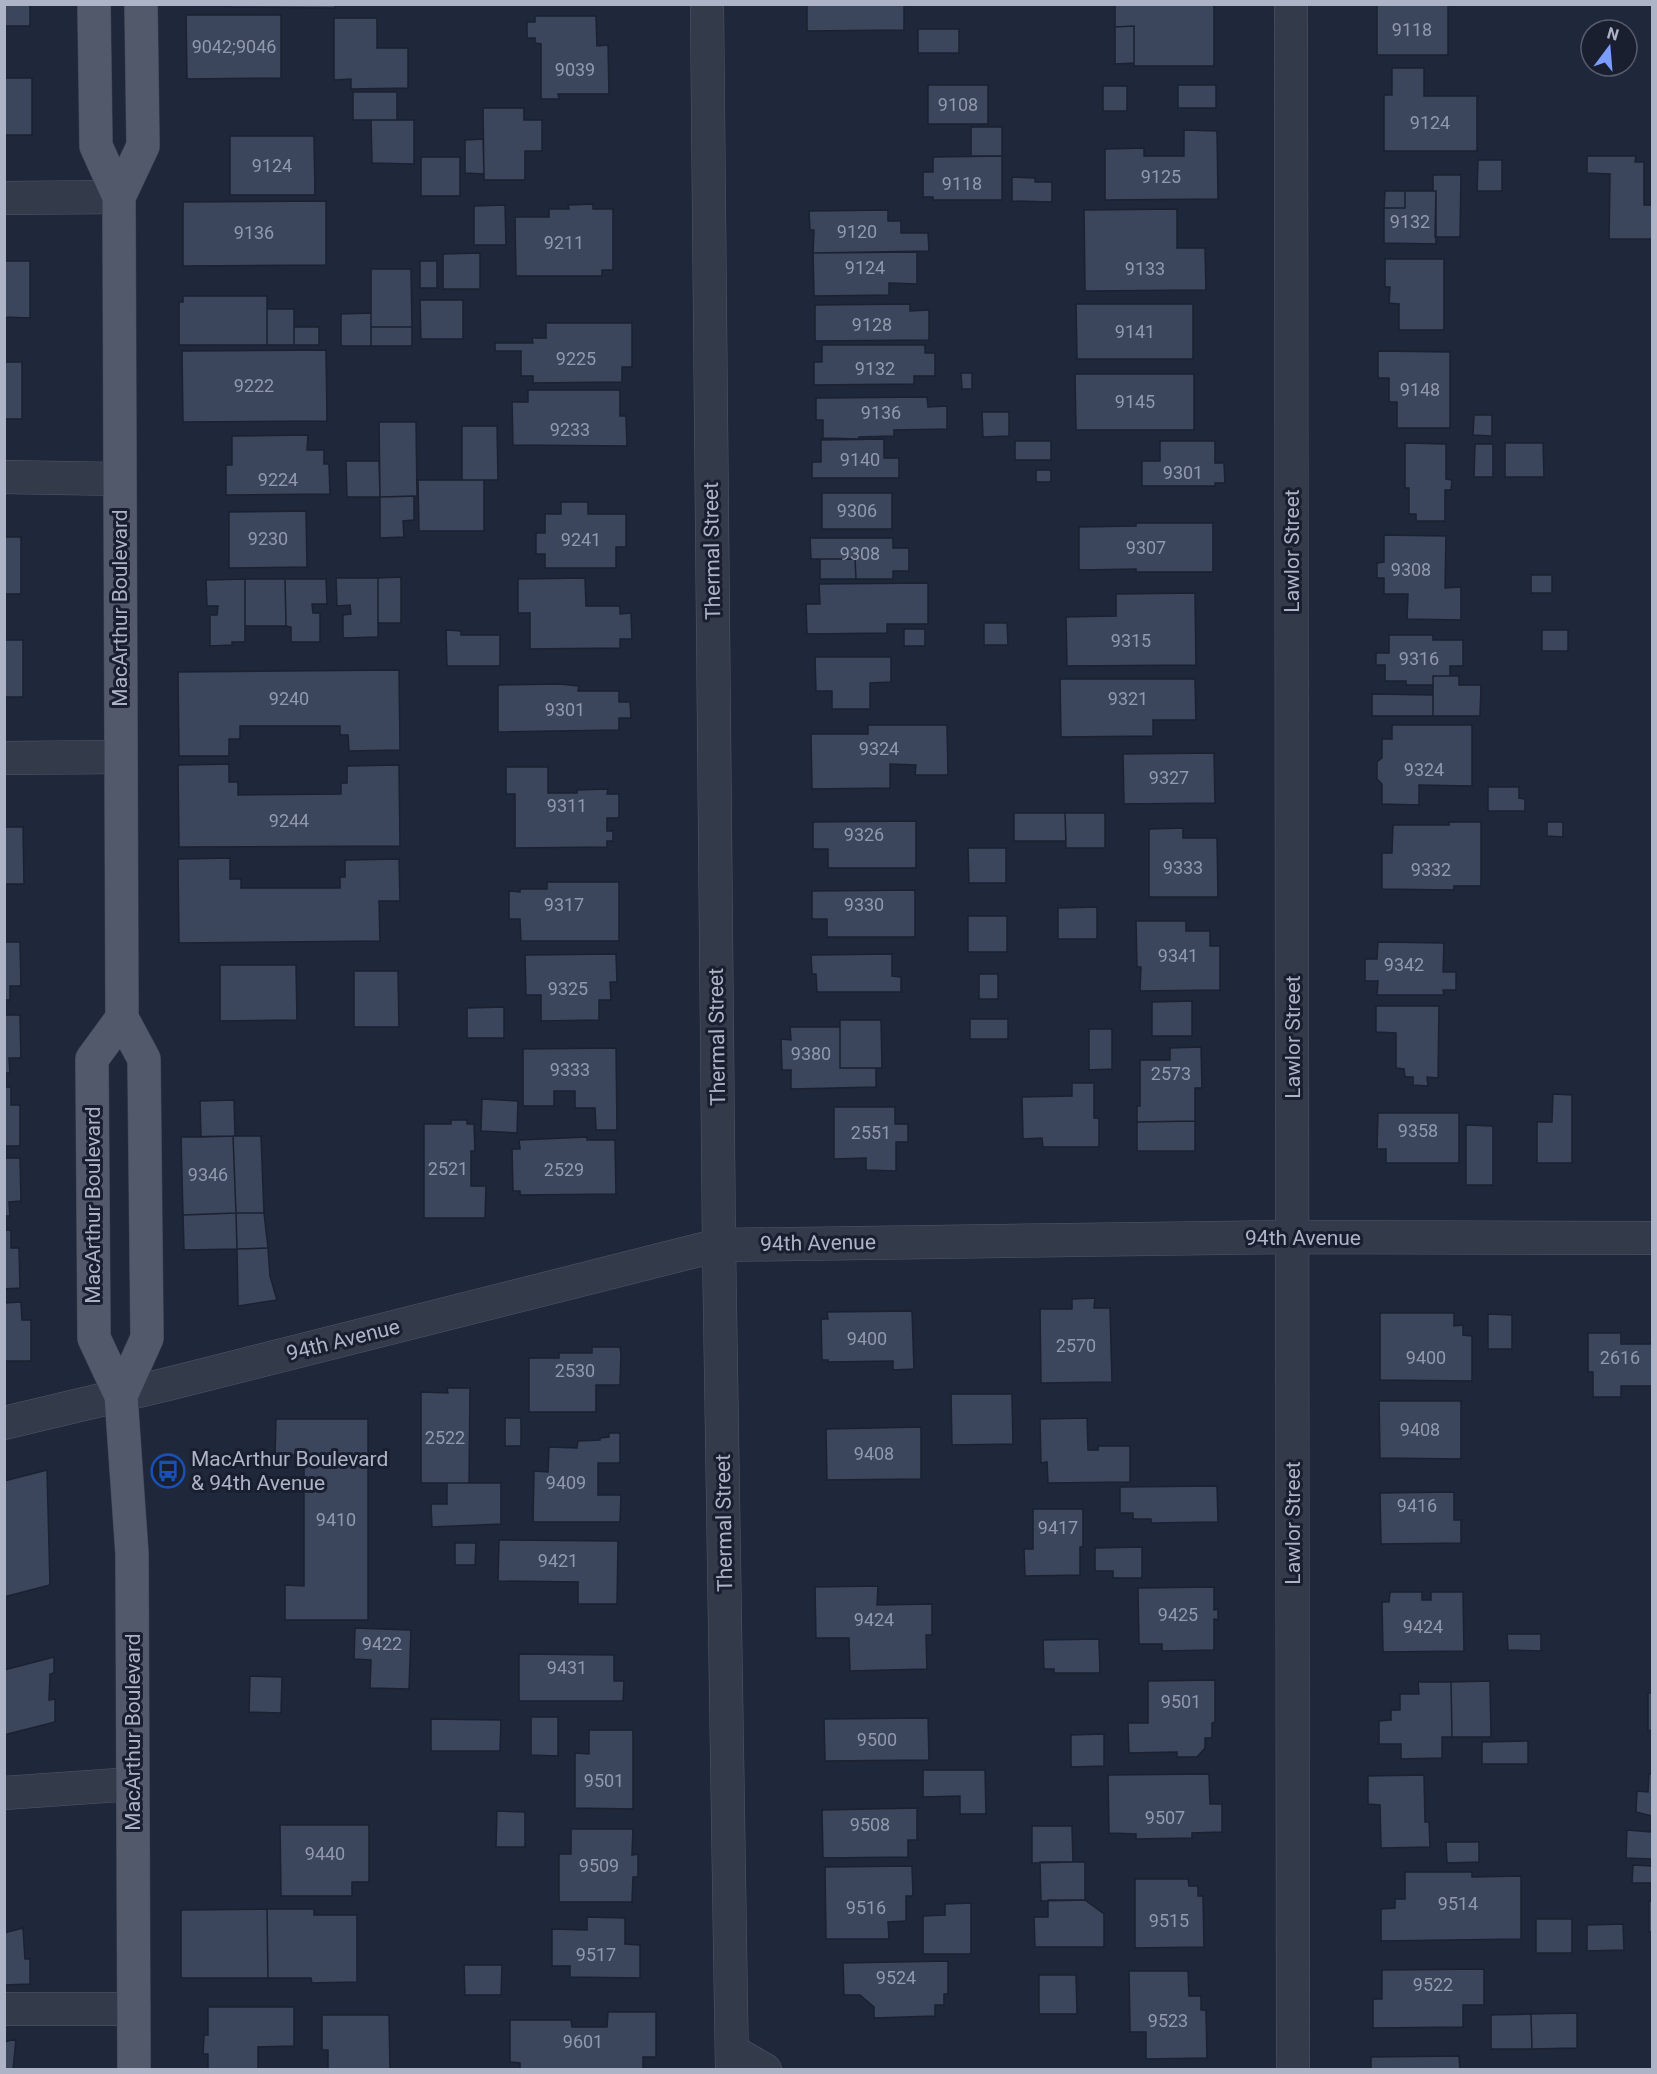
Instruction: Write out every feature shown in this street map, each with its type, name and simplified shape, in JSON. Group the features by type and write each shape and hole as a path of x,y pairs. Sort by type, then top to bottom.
{"main road":[{"name":"MacArthur Boulevard","path":"94,4 96,146 119,197 122,1018 144,1059 147,1338 122,1396"},
{"name":"MacArthur Boulevard","path":"119,197 143,146 141,4"},
{"name":"MacArthur Boulevard","path":"122,1018 92,1059 93,1338 122,1396 132,1554 134,2070"}],"street":[{"name":"Thermal Street","path":"707,4 719,1245 732,2060"},
{"name":"Lawlor Street","path":"1292,4 1293,2070"},
{"path":"4,198 119,197"},
{"path":"4,477 119,479"},
{"path":"4,758 121,757"},
{"name":"94th Avenue","path":"4,1423 122,1396 719,1245 1293,1237 1653,1238"},
{"path":"4,1793 133,1784"},
{"path":"4,2009 134,2009"},
{"path":"732,2060 765,2070"}],"building":[{"path":"4,4 30,4 30,26 4,26"},
{"path":"230,4 335,4 335,8 230,7"},
{"path":"807,4 904,4 904,30 807,31"},
{"path":"1115,4 1214,4 1214,66 1134,66 1134,26 1115,27"},
{"path":"1377,4 1448,4 1448,55 1377,55"},
{"path":"186,15 281,15 281,78 187,79"},
{"path":"535,16 596,16 597,46 608,45 609,94 558,94 559,99 541,99 541,44 535,43 535,38 527,38 527,22 535,22"},
{"path":"334,18 377,18 377,48 408,48 408,88 351,89 351,79 334,80"},
{"path":"1134,26 1134,63 1115,64 1115,27"},
{"path":"918,29 959,29 959,53 918,53"},
{"path":"1392,68 1424,68 1424,96 1477,96 1477,151 1384,151 1384,95 1392,95"},
{"path":"4,78 32,78 32,135 4,135"},
{"path":"928,85 988,85 988,124 928,124"},
{"path":"1178,85 1216,85 1216,108 1178,108"},
{"path":"1103,86 1127,86 1127,111 1103,111"},
{"path":"353,92 397,92 397,120 353,120"},
{"path":"483,108 524,108 524,120 542,120 542,151 525,151 525,180 484,180"},
{"path":"371,120 414,120 414,164 372,163"},
{"path":"971,127 1002,127 1002,156 971,156"},
{"path":"1184,130 1217,131 1218,199 1105,200 1105,149 1144,148 1144,156 1184,156"},
{"path":"230,136 314,136 315,195 230,195"},
{"path":"483,139 484,174 465,173 465,140"},
{"path":"1002,156 1002,200 933,200 933,197 923,197 923,172 933,172 933,157"},
{"path":"1587,156 1636,156 1635,162 1644,162 1644,205 1652,205 1652,239 1609,239 1610,174 1587,173"},
{"path":"421,157 460,157 460,196 421,196"},
{"path":"1478,160 1502,160 1502,191 1477,191"},
{"path":"1433,175 1461,175 1460,237 1435,237 1436,191 1433,191"},
{"path":"1012,177 1035,178 1035,182 1052,182 1052,202 1012,201"},
{"path":"1385,191 1405,191 1405,208 1384,208"},
{"path":"1405,191 1436,191 1436,244 1384,243 1384,208 1405,208"},
{"path":"326,201 326,265 183,266 183,202"},
{"path":"593,204 593,209 613,209 613,270 602,270 602,276 516,276 515,217 549,217 549,209 569,209 568,205"},
{"path":"505,205 506,245 474,245 474,206"},
{"path":"1177,209 1177,248 1205,248 1206,290 1085,291 1084,210"},
{"path":"888,210 888,221 901,221 901,233 928,233 929,251 813,253 814,230 810,230 809,211"},
{"path":"917,252 917,284 889,283 889,295 814,296 813,253"},
{"path":"480,253 480,289 443,289 443,254"},
{"path":"1385,259 1444,259 1444,330 1399,330 1399,304 1389,303 1390,287 1385,287"},
{"path":"4,261 30,261 30,318 4,317"},
{"path":"420,261 437,261 437,288 420,288"},
{"path":"371,269 411,269 412,327 371,327"},
{"path":"183,296 267,296 267,345 179,345 179,302 183,302"},
{"path":"420,300 463,300 463,339 421,339"},
{"path":"910,304 910,311 929,310 929,340 815,341 815,305"},
{"path":"1076,304 1193,304 1193,359 1077,359"},
{"path":"267,309 294,309 294,345 267,345"},
{"path":"371,313 371,346 341,346 341,314"},
{"path":"546,323 632,323 632,367 622,367 622,382 533,383 533,376 521,376 521,351 495,351 495,343 533,343 532,338 546,338"},
{"path":"294,327 319,327 319,345 294,345"},
{"path":"371,327 412,327 412,346 371,346"},
{"path":"822,345 925,345 925,353 935,353 935,376 914,376 914,384 814,385 814,362 822,362"},
{"path":"326,350 327,421 183,422 182,351"},
{"path":"1378,351 1450,352 1450,428 1397,428 1397,402 1389,402 1389,378 1378,378"},
{"path":"4,362 22,362 22,419 4,419"},
{"path":"961,373 972,373 972,389 962,389"},
{"path":"1075,374 1194,374 1194,430 1076,430"},
{"path":"528,390 620,390 620,416 626,416 627,446 513,445 512,402 528,402"},
{"path":"927,397 928,407 947,406 947,429 894,430 894,436 859,437 859,439 823,438 823,420 816,420 816,398"},
{"path":"982,412 1009,412 1009,436 983,437"},
{"path":"1474,415 1492,415 1492,436 1473,435"},
{"path":"379,422 416,422 417,496 380,497"},
{"path":"462,426 497,426 498,480 462,480"},
{"path":"308,435 307,450 324,450 324,464 329,464 330,494 226,495 226,465 232,465 232,436"},
{"path":"884,439 884,458 899,458 899,478 812,478 812,462 821,462 821,440"},
{"path":"1015,441 1051,441 1051,460 1015,460"},
{"path":"1160,441 1215,441 1215,463 1224,463 1225,483 1215,483 1215,486 1142,486 1142,461 1160,461"},
{"path":"1405,443 1446,444 1446,479 1452,480 1451,490 1445,490 1445,521 1416,521 1416,514 1409,514 1409,488 1405,488"},
{"path":"1505,443 1543,443 1544,477 1505,477"},
{"path":"1475,444 1493,444 1493,477 1474,477"},
{"path":"346,461 379,461 380,497 347,497"},
{"path":"1036,470 1051,470 1051,482 1036,482"},
{"path":"418,480 484,480 484,531 419,531"},
{"path":"822,493 892,493 892,529 822,529"},
{"path":"414,496 414,520 403,521 404,537 380,538 380,497"},
{"path":"561,502 588,502 588,514 626,514 626,547 616,547 616,568 545,568 545,554 536,554 536,533 545,533 545,514 561,514"},
{"path":"306,511 307,567 229,568 229,512"},
{"path":"1136,523 1213,523 1213,572 1136,572 1136,569 1079,570 1079,527 1136,526"},
{"path":"1384,535 1446,536 1445,588 1461,587 1461,620 1407,619 1408,594 1384,594 1384,578 1377,578 1377,563 1384,562"},
{"path":"4,537 21,537 21,594 4,594"},
{"path":"810,538 893,538 893,548 909,548 909,571 893,571 893,579 856,579 855,559 811,559"},
{"path":"820,559 855,559 856,579 820,579"},
{"path":"1531,575 1552,575 1552,593 1531,593"},
{"path":"401,577 401,623 378,623 378,578"},
{"path":"336,578 378,578 378,637 343,638 343,615 351,614 350,605 337,606"},
{"path":"585,578 586,606 620,606 620,614 631,613 632,639 620,639 620,648 530,649 530,613 518,613 518,579"},
{"path":"245,579 285,579 286,626 245,626"},
{"path":"245,579 245,642 210,646 210,615 217,615 218,606 207,606 206,580"},
{"path":"285,579 326,579 327,604 312,604 313,613 320,613 320,642 291,642 291,627 286,626"},
{"path":"928,583 928,624 887,624 887,633 807,634 806,604 820,604 819,584"},
{"path":"1195,593 1196,665 1067,666 1066,617 1116,616 1116,594"},
{"path":"984,623 1007,623 1008,645 984,645"},
{"path":"904,629 925,629 925,646 904,646"},
{"path":"446,630 461,631 461,635 500,635 500,666 447,666"},
{"path":"1542,630 1568,630 1568,651 1542,651"},
{"path":"1389,635 1433,635 1433,640 1463,640 1463,666 1450,666 1450,676 1433,676 1433,685 1406,685 1406,681 1385,681 1385,665 1376,665 1376,653 1389,653"},
{"path":"4,640 23,640 23,697 4,697"},
{"path":"815,657 891,657 891,682 870,683 870,709 832,709 832,691 816,691"},
{"path":"399,670 400,750 349,751 348,735 340,735 340,726 240,726 240,739 229,739 229,756 179,756 178,672"},
{"path":"1433,676 1459,676 1459,685 1481,685 1480,716 1433,716"},
{"path":"1060,679 1195,679 1196,720 1153,720 1153,736 1061,737"},
{"path":"498,685 579,686 578,691 619,691 619,702 630,702 631,718 619,718 619,730 498,732"},
{"path":"1372,694 1433,695 1433,716 1372,716"},
{"path":"868,725 947,725 948,775 915,775 916,765 890,764 890,788 812,789 811,734 868,734"},
{"path":"1392,725 1472,725 1472,786 1419,785 1419,805 1382,804 1382,784 1377,779 1377,762 1382,758 1382,739 1392,739"},
{"path":"1214,753 1215,803 1124,804 1123,754"},
{"path":"229,764 229,782 238,782 238,795 341,794 341,783 347,783 347,766 399,765 400,846 179,847 178,765"},
{"path":"506,767 548,767 548,793 577,793 577,790 608,789 607,794 619,794 619,818 607,818 607,831 613,831 613,841 607,841 607,847 515,848 515,794 506,794"},
{"path":"1488,787 1519,787 1519,798 1525,799 1525,811 1488,811"},
{"path":"1014,813 1065,813 1066,841 1014,841"},
{"path":"1065,813 1105,813 1105,848 1066,848"},
{"path":"916,821 916,868 828,868 828,849 813,849 813,822"},
{"path":"1449,822 1481,822 1481,886 1454,886 1454,890 1382,889 1382,853 1392,853 1393,825 1449,825"},
{"path":"1547,822 1563,822 1563,837 1547,836"},
{"path":"4,827 23,827 24,884 4,884"},
{"path":"1183,828 1183,838 1217,838 1218,897 1149,897 1149,829"},
{"path":"968,848 1006,848 1006,883 969,883"},
{"path":"230,858 230,879 241,879 241,888 340,888 340,877 345,877 345,860 399,859 400,901 379,901 380,941 179,943 178,859"},
{"path":"547,882 619,882 619,941 521,941 520,919 509,919 509,891 547,889"},
{"path":"915,890 915,937 827,937 827,919 812,919 812,891"},
{"path":"1097,907 1097,939 1058,939 1058,908"},
{"path":"968,916 1007,916 1007,952 968,952"},
{"path":"1136,921 1186,921 1186,931 1210,931 1210,946 1220,946 1220,990 1140,991 1141,967 1137,967"},
{"path":"4,942 20,942 21,986 10,986 10,1000 4,1000"},
{"path":"1378,942 1444,943 1443,972 1456,972 1456,990 1443,990 1444,995 1377,995 1378,981 1365,981 1365,959 1377,959"},
{"path":"616,954 617,982 610,982 611,1000 599,1000 599,1020 541,1021 541,995 526,995 525,955"},
{"path":"892,954 892,976 901,977 901,992 817,992 816,974 812,974 811,955"},
{"path":"220,965 296,965 297,1020 220,1021"},
{"path":"354,971 398,971 399,1027 354,1027"},
{"path":"979,974 998,974 998,999 979,999"},
{"path":"1192,1001 1192,1036 1152,1036 1152,1002"},
{"path":"1376,1006 1439,1006 1438,1078 1427,1077 1428,1086 1413,1085 1413,1077 1405,1077 1404,1069 1396,1068 1396,1033 1376,1032"},
{"path":"504,1007 504,1038 467,1038 467,1008"},
{"path":"4,1015 20,1015 21,1058 9,1058 10,1073 4,1073"},
{"path":"970,1019 1008,1019 1008,1039 970,1039"},
{"path":"840,1020 881,1020 882,1068 840,1068"},
{"path":"790,1027 840,1027 840,1068 876,1068 876,1087 791,1089 791,1070 782,1070 781,1039 791,1040"},
{"path":"1089,1029 1112,1029 1112,1069 1089,1070"},
{"path":"1201,1047 1202,1088 1195,1088 1195,1121 1137,1122 1137,1106 1140,1106 1140,1060 1170,1060 1170,1048"},
{"path":"616,1048 617,1130 596,1130 595,1108 575,1108 575,1091 554,1091 554,1106 523,1106 523,1049"},
{"path":"1072,1083 1094,1083 1094,1118 1099,1118 1099,1147 1043,1147 1042,1138 1023,1139 1022,1097 1072,1096"},
{"path":"4,1087 11,1087 11,1105 20,1105 20,1146 4,1146"},
{"path":"1553,1094 1572,1095 1572,1163 1537,1163 1537,1122 1552,1122"},
{"path":"482,1099 518,1101 517,1133 481,1131"},
{"path":"234,1100 235,1136 201,1137 200,1101"},
{"path":"834,1107 895,1107 895,1124 908,1124 908,1142 896,1142 896,1171 866,1170 866,1158 834,1159"},
{"path":"1378,1113 1459,1113 1459,1163 1386,1163 1386,1149 1377,1149"},
{"path":"451,1120 467,1120 467,1124 474,1124 475,1151 471,1151 471,1186 486,1186 485,1218 424,1218 424,1124 451,1124"},
{"path":"1195,1121 1195,1151 1137,1151 1137,1122"},
{"path":"1466,1125 1493,1126 1493,1185 1466,1185"},
{"path":"233,1136 236,1213 183,1215 181,1137"},
{"path":"233,1136 261,1136 264,1213 236,1213"},
{"path":"587,1137 587,1140 615,1140 616,1194 520,1195 520,1191 513,1191 512,1149 520,1149 519,1140"},
{"path":"4,1158 20,1158 21,1201 9,1202 10,1216 4,1216"},
{"path":"236,1213 237,1249 184,1250 183,1215"},
{"path":"236,1213 264,1213 268,1248 237,1249"},
{"path":"4,1230 11,1230 11,1248 19,1248 20,1288 4,1289"},
{"path":"268,1248 270,1276 277,1300 238,1306 237,1249"},
{"path":"1095,1298 1094,1308 1110,1308 1112,1382 1041,1383 1040,1309 1072,1309 1072,1299"},
{"path":"21,1302 22,1320 31,1320 31,1361 4,1361 4,1303"},
{"path":"912,1311 914,1369 893,1370 893,1361 828,1362 828,1360 822,1360 821,1319 828,1319 827,1312"},
{"path":"1380,1313 1454,1313 1454,1326 1463,1325 1463,1335 1472,1336 1472,1381 1380,1380"},
{"path":"1488,1314 1512,1315 1512,1349 1488,1349"},
{"path":"1588,1333 1621,1333 1621,1344 1652,1344 1652,1386 1621,1386 1621,1397 1593,1397 1593,1372 1588,1372"},
{"path":"592,1347 620,1347 621,1354 620,1385 596,1385 596,1412 529,1412 529,1358 559,1358 559,1353 592,1353"},
{"path":"447,1388 470,1388 469,1483 421,1483 421,1392 448,1393"},
{"path":"951,1394 1012,1394 1013,1444 952,1445"},
{"path":"1379,1401 1461,1401 1461,1459 1380,1458"},
{"path":"505,1418 521,1418 521,1446 505,1446"},
{"path":"1087,1418 1088,1450 1098,1450 1098,1446 1130,1446 1130,1482 1048,1483 1047,1462 1041,1463 1040,1419"},
{"path":"276,1419 368,1419 368,1620 285,1620 285,1585 304,1586 304,1455 275,1455"},
{"path":"921,1427 921,1479 827,1480 826,1429"},
{"path":"609,1433 620,1433 620,1463 598,1463 598,1495 621,1495 620,1522 533,1522 534,1471 548,1472 549,1447 577,1448 578,1441 600,1440 600,1438 609,1437"},
{"path":"47,1470 50,1585 4,1597 4,1481"},
{"path":"447,1483 501,1483 501,1524 432,1527 431,1504 447,1504"},
{"path":"1217,1486 1218,1522 1151,1523 1151,1519 1133,1519 1133,1513 1120,1513 1120,1487"},
{"path":"1454,1492 1454,1520 1461,1520 1461,1543 1381,1544 1380,1493"},
{"path":"1033,1509 1083,1509 1080,1575 1025,1576 1024,1549 1033,1549"},
{"path":"499,1540 618,1541 617,1604 578,1604 578,1582 498,1581"},
{"path":"455,1543 476,1543 475,1565 455,1565"},
{"path":"1142,1547 1142,1578 1113,1578 1113,1571 1095,1571 1095,1548"},
{"path":"878,1586 877,1605 932,1604 932,1635 926,1635 927,1669 850,1671 849,1638 816,1638 815,1587"},
{"path":"1214,1587 1214,1610 1218,1609 1218,1620 1214,1619 1214,1650 1162,1651 1162,1644 1139,1644 1138,1588"},
{"path":"1390,1592 1422,1592 1422,1600 1431,1600 1431,1592 1463,1592 1464,1651 1383,1652 1382,1602 1389,1602"},
{"path":"355,1628 411,1630 409,1689 370,1688 371,1660 354,1659"},
{"path":"1507,1634 1541,1634 1541,1651 1508,1650"},
{"path":"1099,1639 1100,1673 1054,1673 1054,1669 1044,1669 1043,1640"},
{"path":"519,1654 614,1655 614,1681 624,1681 623,1701 519,1701"},
{"path":"54,1657 54,1673 50,1674 49,1700 55,1699 55,1722 4,1735 4,1670"},
{"path":"250,1676 282,1677 281,1713 249,1712"},
{"path":"1215,1680 1215,1722 1212,1723 1212,1738 1205,1738 1205,1748 1197,1757 1177,1757 1177,1752 1129,1753 1128,1723 1148,1723 1148,1681"},
{"path":"1490,1681 1491,1737 1452,1737 1451,1682"},
{"path":"1418,1682 1451,1682 1452,1737 1442,1737 1442,1758 1401,1759 1401,1744 1379,1744 1379,1721 1391,1720 1391,1710 1400,1710 1400,1694 1419,1694"},
{"path":"1648,1693 1652,1693 1652,1730 1648,1731"},
{"path":"531,1717 558,1717 558,1756 531,1755"},
{"path":"928,1718 929,1760 825,1761 824,1719"},
{"path":"431,1719 501,1720 500,1751 431,1751"},
{"path":"589,1730 633,1730 633,1809 575,1808 575,1753 589,1754"},
{"path":"1104,1734 1104,1766 1071,1767 1071,1735"},
{"path":"1528,1741 1528,1764 1482,1764 1482,1742"},
{"path":"923,1770 985,1770 986,1814 960,1814 960,1796 923,1797"},
{"path":"1209,1774 1210,1804 1222,1804 1222,1832 1192,1833 1192,1838 1136,1839 1136,1834 1109,1833 1108,1775"},
{"path":"1649,1774 1652,1774 1652,1816 1636,1812 1637,1791 1648,1792"},
{"path":"1424,1775 1425,1822 1429,1822 1430,1847 1381,1848 1380,1805 1368,1804 1368,1776"},
{"path":"917,1808 917,1840 908,1840 908,1857 823,1858 822,1810"},
{"path":"497,1811 525,1812 525,1847 496,1847"},
{"path":"1652,1820 1652,1859 1626,1858 1627,1830 1651,1832"},
{"path":"280,1825 369,1825 369,1882 352,1882 352,1896 281,1896"},
{"path":"1032,1826 1072,1826 1073,1862 1032,1863"},
{"path":"571,1829 633,1829 632,1855 638,1854 638,1877 633,1877 632,1902 559,1902 559,1854 571,1854"},
{"path":"1446,1842 1479,1842 1479,1862 1447,1863"},
{"path":"1040,1862 1085,1862 1085,1900 1041,1901"},
{"path":"1633,1865 1652,1866 1652,1883 1632,1883"},
{"path":"912,1866 913,1896 906,1896 906,1921 888,1922 889,1939 826,1939 825,1867"},
{"path":"1405,1872 1472,1872 1472,1877 1521,1876 1521,1939 1381,1941 1381,1909 1395,1908 1395,1899 1405,1899"},
{"path":"1135,1879 1188,1879 1189,1886 1198,1886 1198,1896 1203,1896 1204,1947 1135,1948"},
{"path":"1048,1900 1085,1900 1104,1914 1104,1947 1035,1947 1034,1917 1048,1917"},
{"path":"1649,1901 1652,1901 1652,1932 1649,1932"},
{"path":"971,1903 971,1954 923,1954 923,1916 945,1915 945,1904"},
{"path":"267,1909 314,1909 314,1915 357,1915 357,1982 312,1983 311,1978 268,1978"},
{"path":"267,1909 268,1978 181,1978 181,1910"},
{"path":"587,1917 625,1918 625,1944 640,1945 640,1978 570,1977 570,1966 552,1966 552,1929 587,1930"},
{"path":"1536,1919 1572,1919 1572,1953 1536,1953"},
{"path":"1623,1924 1624,1950 1587,1951 1587,1925"},
{"path":"23,1928 25,1959 30,1959 30,1984 4,1985 4,1933"},
{"path":"948,1961 948,1994 944,1994 944,2005 935,2005 935,2016 874,2018 874,2007 860,1995 844,1995 843,1963"},
{"path":"464,1965 502,1965 501,1995 465,1995"},
{"path":"1484,1969 1484,2005 1463,2005 1463,2027 1373,2028 1373,1999 1382,1999 1382,1970"},
{"path":"1129,1971 1188,1971 1189,1996 1201,1996 1201,2010 1206,2010 1207,2058 1146,2059 1146,2032 1130,2032"},
{"path":"1039,1975 1076,1975 1077,2014 1039,2014"},
{"path":"208,2007 294,2007 294,2046 258,2047 258,2070 208,2070 208,2054 203,2054 204,2035 208,2035"},
{"path":"608,2012 656,2012 656,2057 643,2057 643,2070 520,2070 520,2063 510,2062 510,2020 571,2020 572,2027 607,2027"},
{"path":"1577,2013 1577,2048 1532,2049 1531,2014"},
{"path":"1531,2014 1532,2049 1491,2049 1491,2015"},
{"path":"322,2015 389,2015 390,2070 328,2070 328,2050 322,2050"},
{"path":"16,2039 13,2070 4,2070 4,2042"},
{"path":"1459,2056 1460,2070 1371,2070 1371,2057"}],"place":[{"name":"MacArthur Boulevard & 94th Avenue","path":"168,1471"}]}
